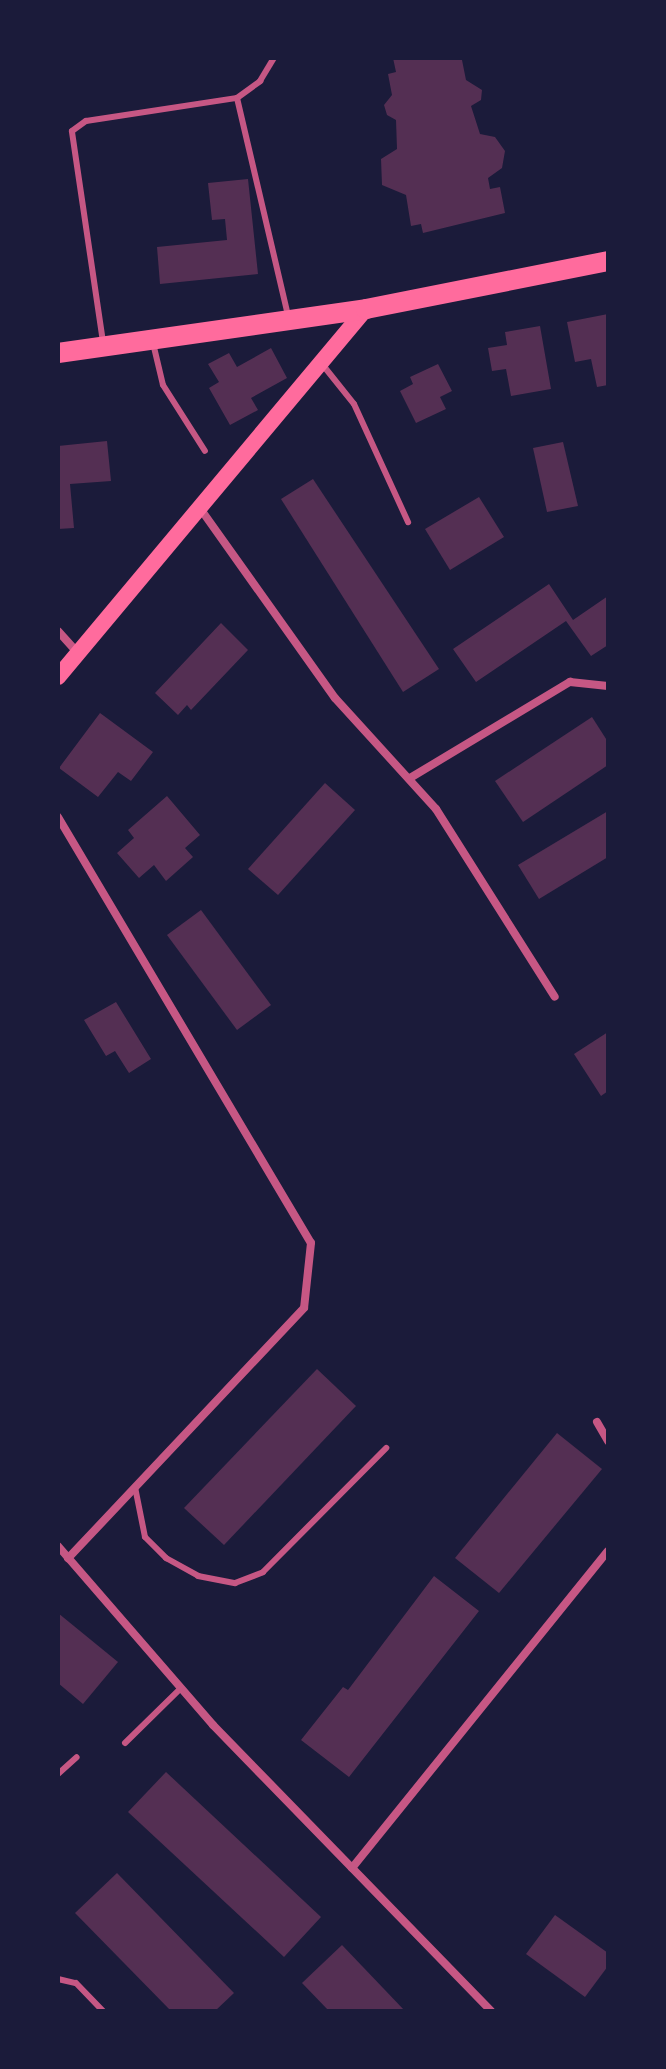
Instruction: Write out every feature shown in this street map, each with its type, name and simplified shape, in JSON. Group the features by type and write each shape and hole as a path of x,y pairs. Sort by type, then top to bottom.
{"main road":[{"path":"58,353 366,309 608,261"},
{"path":"58,677 202,511 366,309"}],"street":[{"path":"202,511 326,687 436,809 555,997"},
{"path":"58,631 79,653"},
{"path":"410,778 570,682 608,686"},
{"path":"58,817 311,1243 304,1308 68,1558"},
{"path":"597,1422 608,1441"},
{"path":"58,1546 181,1688 491,2011"},
{"path":"352,1868 608,1551"}],"lane":[{"path":"104,346 72,131 86,121 237,98 260,81 274,58"},
{"path":"237,98 288,320"},
{"path":"152,340 163,385 205,451"},
{"path":"322,364 354,404 408,522"},
{"path":"135,1487 145,1537 166,1558 198,1576 235,1583 263,1572 386,1448"},
{"path":"125,1743 181,1688"},
{"path":"58,1774 77,1757"},
{"path":"58,1979 76,1983 103,2011"}],"building":[{"path":"393,58 462,60 466,80 482,90 481,100 471,106 480,134 495,137 505,151 502,168 488,178 490,189 500,187 505,213 423,233 421,224 411,226 406,195 382,185 381,159 397,149 396,120 387,115 384,105 392,95 388,74 396,72"},
{"path":"248,179 258,274 160,284 157,247 227,240 225,219 212,220 208,183"},
{"path":"608,314 608,385 597,387 591,359 575,362 567,322"},
{"path":"540,326 551,389 511,396 506,369 492,371 488,348 507,345 505,332"},
{"path":"271,348 287,378 251,398 258,410 230,425 209,388 219,382 208,364 229,353 237,367"},
{"path":"438,364 452,391 440,397 446,409 416,423 400,391 413,384 410,377"},
{"path":"107,441 111,481 70,484 74,528 58,529 58,446"},
{"path":"563,442 578,506 547,512 533,448"},
{"path":"313,479 439,669 403,692 281,499"},
{"path":"479,497 504,537 450,570 425,529"},
{"path":"549,584 573,620 608,596 608,645 591,656 566,621 476,682 453,649"},
{"path":"221,623 248,650 191,710 187,705 178,715 155,693"},
{"path":"100,713 153,752 131,781 118,772 98,797 59,768"},
{"path":"592,717 608,742 608,765 523,822 495,781"},
{"path":"325,783 355,810 278,895 248,869"},
{"path":"167,796 200,835 185,848 193,857 166,881 154,865 139,878 117,853 134,838 128,830"},
{"path":"608,811 608,857 539,899 518,865"},
{"path":"201,910 271,1005 237,1030 167,935"},
{"path":"116,1002 151,1059 129,1073 115,1051 106,1056 84,1020"},
{"path":"608,1032 608,1091 601,1096 574,1054"},
{"path":"317,1369 356,1406 224,1545 184,1508"},
{"path":"557,1433 602,1469 499,1593 455,1558"},
{"path":"434,1576 479,1611 349,1777 301,1740 343,1687 348,1690"},
{"path":"58,1613 118,1662 83,1704 58,1683"},
{"path":"166,1772 321,1917 284,1957 128,1812"},
{"path":"117,1873 234,1993 215,2011 171,2011 75,1913"},
{"path":"555,1915 608,1953 608,1966 585,1997 526,1954"},
{"path":"342,1945 405,2011 329,2011 302,1983"}]}
